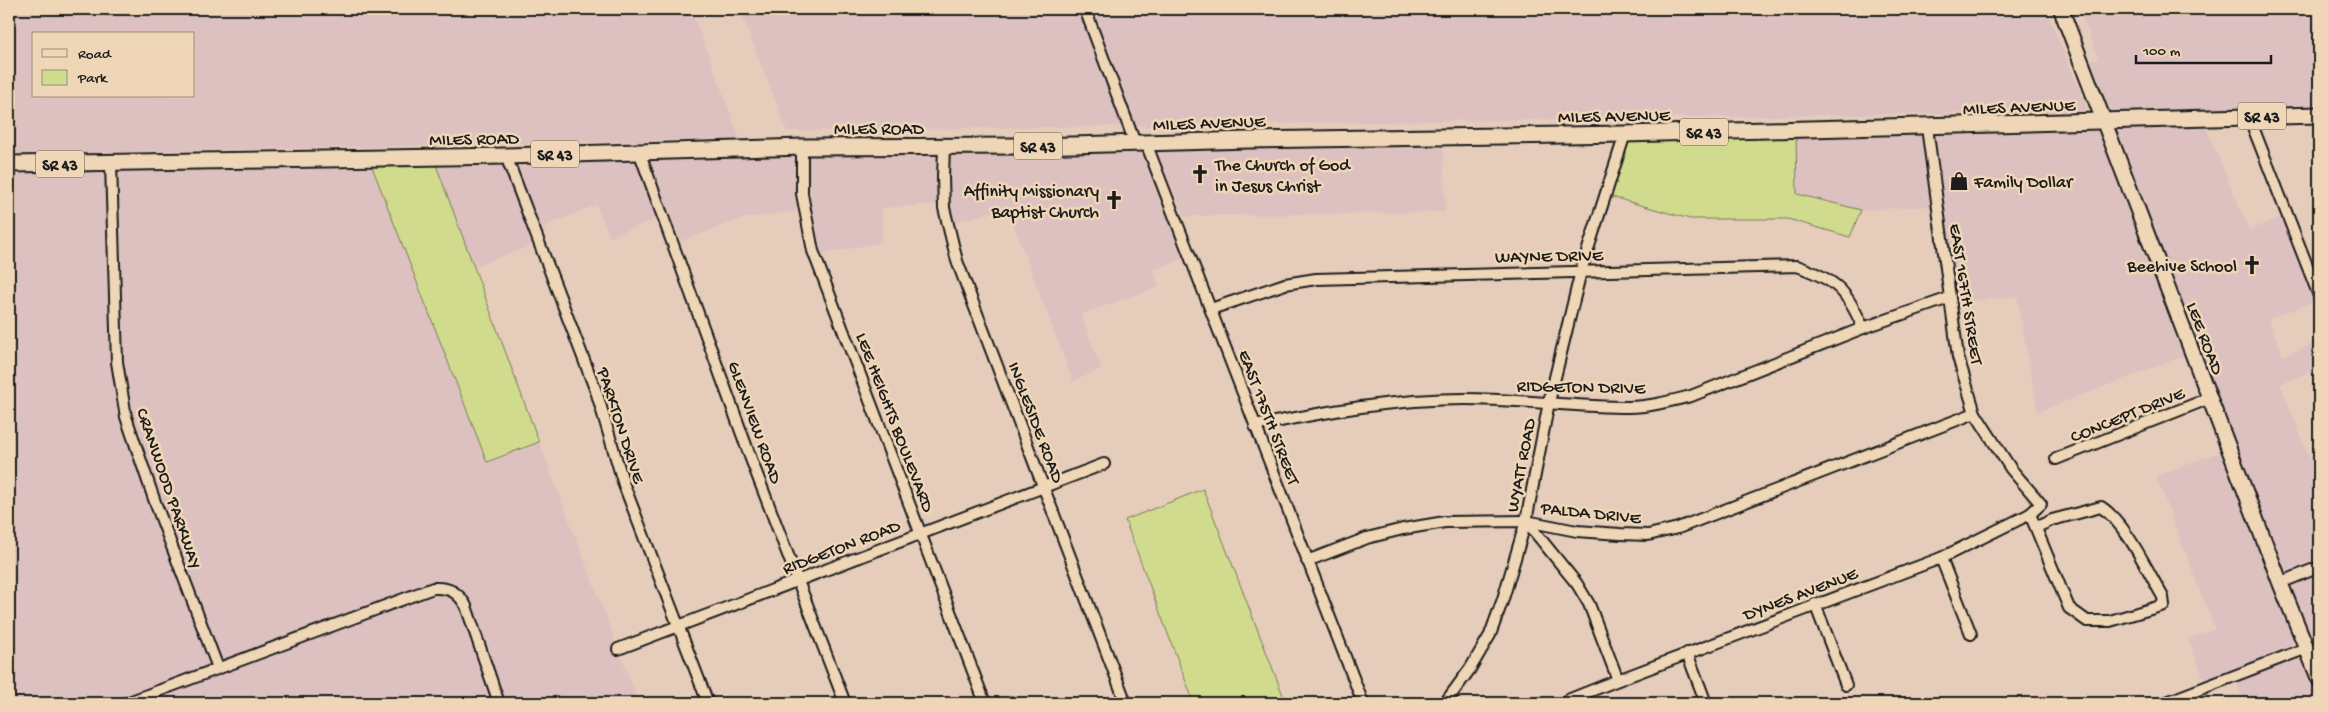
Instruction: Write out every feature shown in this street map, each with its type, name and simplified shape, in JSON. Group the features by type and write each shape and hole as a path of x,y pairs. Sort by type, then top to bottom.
{"main road":[{"name":"LEE ROAD","path":"2061,9 2280,583 2319,679"},
{"name":"MILES AVENUE","path":"999,146 1927,128 2319,115"},
{"name":"MILES ROAD","path":"9,164 111,164 506,156 802,147 999,146"}],"street":[{"name":"EAST 175TH STREET","path":"1085,9 1211,309 1363,703"},
{"path":"2249,117 2319,296"},
{"name":"EAST 167TH STREET","path":"1927,128 1958,357 1975,413 2011,469 2041,504"},
{"name":"WYATT ROAD","path":"1445,703 1470,669 1490,635 1503,599 1526,521 1549,402 1581,271 1625,134"},
{"name":"LEE HEIGHTS BOULEVARD","path":"802,147 802,194 812,251 985,703"},
{"name":"INGLESIDE ROAD","path":"944,147 942,177 944,208 957,261 1126,703"},
{"name":"GLENVIEW ROAD","path":"639,151 845,703"},
{"name":"PARKTON DRIVE","path":"506,156 597,394 624,484 708,703"},
{"name":"CRANWOOD PARKWAY","path":"111,164 117,362 126,417 155,502 218,668"},
{"name":"WAYNE DRIVE","path":"1211,309 1285,284 1316,279 1797,266 1820,274 1837,286 1852,302 1863,328"},
{"name":"RIDGETON DRIVE","path":"1255,426 1316,414 1416,400 1466,399 1629,407 1669,401 1691,396 1863,328 1949,298"},
{"name":"CONCEPT DRIVE","path":"2056,459 2210,398"},
{"name":"PALDA DRIVE","path":"1307,561 1367,538 1403,529 1445,522 1526,521 1578,531 1648,535 1678,528 1975,413"},
{"name":"RIDGETON ROAD","path":"618,649 920,532 1104,464"},
{"name":"DYNES AVENUE","path":"1566,703 1568,700 1618,680 1941,558 2030,514 2041,504"},
{"path":"2030,514 2069,608 2087,621 2110,620 2164,605 2163,597 2111,513 2101,507 2052,520 2037,527"},
{"path":"1526,521 1577,584 1589,604 1618,680"},
{"path":"1941,558 1971,634"},
{"path":"2280,583 2319,567"},
{"path":"126,703 433,588 442,587 460,595 466,606 499,703"},
{"path":"1815,604 1846,686"},
{"path":"2164,703 2307,648"},
{"path":"1687,654 1706,703"}],"shaded area":[{"path":"9,9 691,9 740,139 9,154"},
{"path":"740,9 2046,9 2088,111 787,131"},
{"path":"2079,9 2263,9 2319,12 2319,108 2181,111 2184,119 2202,118 2249,230 2287,215 2319,300 2268,319 2283,356 2319,342 2319,368 2280,384 2319,481 2319,703 2244,703 2235,680 2208,689 2188,639 2215,629 2156,476 2220,452 2183,356 2038,412 2017,296 1944,304 1931,206 1861,210 1797,194 1796,130 2103,122 2080,59 2099,59"},
{"path":"1443,141 1445,212 1184,216 1156,149"},
{"path":"1146,143 1190,256 1153,270 1159,287 1081,314 1101,369 1073,381 1007,208 942,225 936,204 882,208 882,242 822,254 799,211 744,218 681,241 670,213 610,237 596,205 535,230 539,243 473,267 433,157"},
{"path":"369,159 487,461 539,442 639,703 9,703 9,164"}],"green space":[{"path":"1796,130 1797,194 1861,210 1850,237 1788,219 1690,219 1605,195 1625,134"},
{"path":"433,157 539,442 487,462 369,159"},
{"path":"1203,489 1286,703 1194,703 1125,520"}],"place":[{"name":"The Church of God in Jesus Christ","path":"1200,174"},
{"name":"Family Dollar","path":"1959,181"},
{"name":"Affinity Missionary Baptist Church","path":"1114,200"},
{"name":"Beehive School","path":"2252,265"}]}
